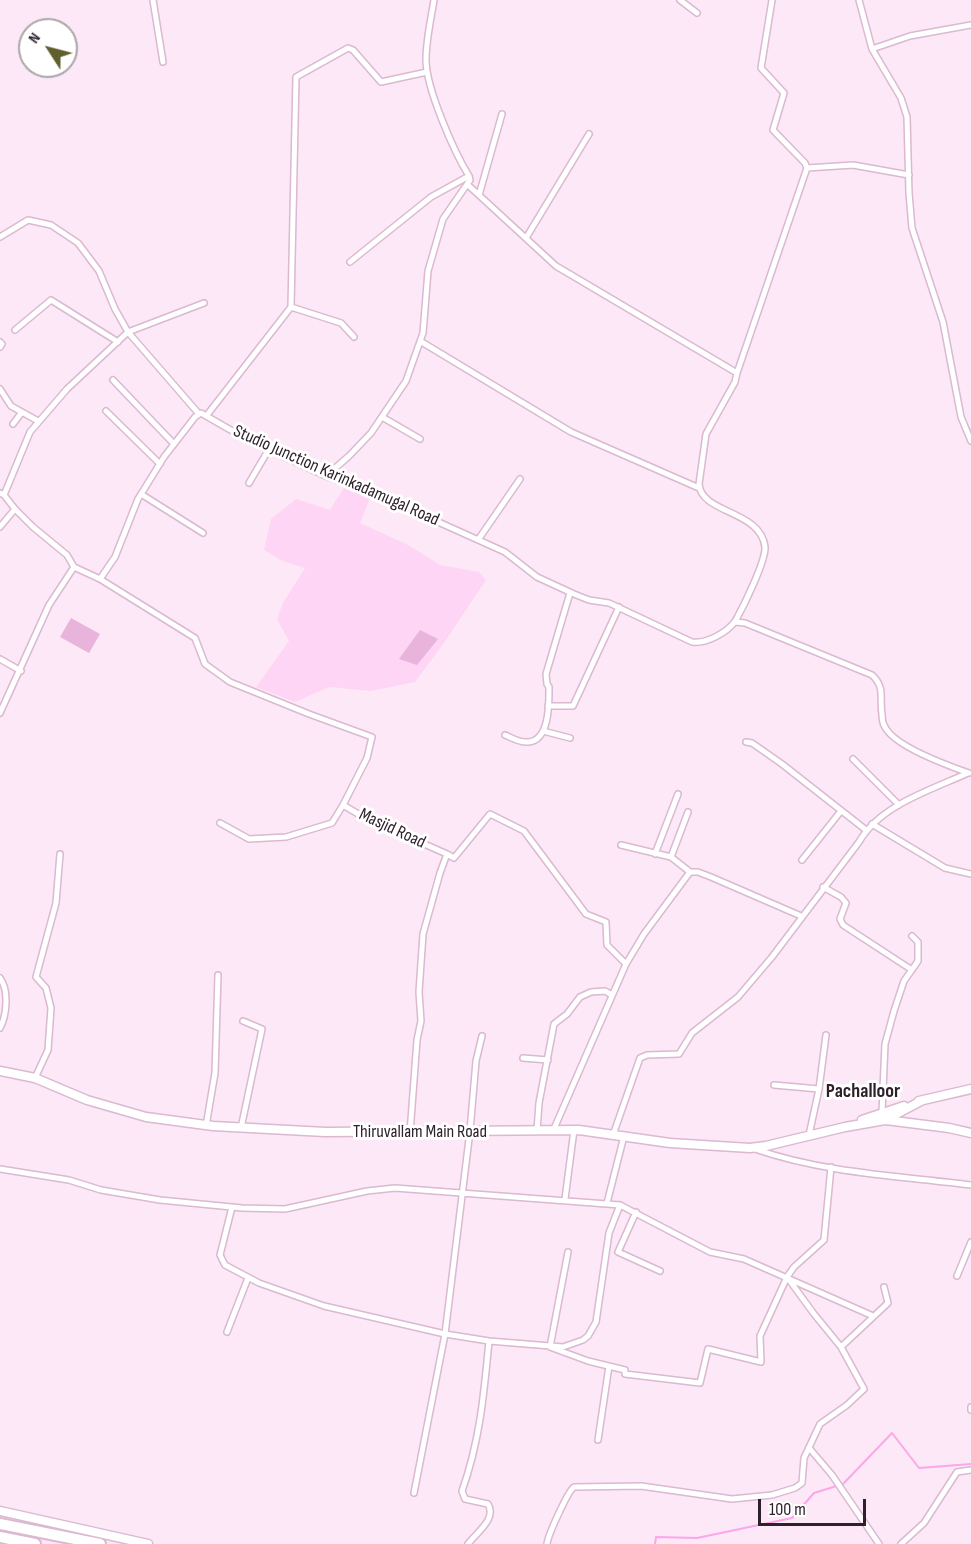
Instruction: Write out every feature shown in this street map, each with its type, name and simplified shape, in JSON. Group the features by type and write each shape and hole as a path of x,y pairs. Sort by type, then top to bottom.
{"highway":[{"path":"0,1524 100,1544"},
{"path":"0,1537 35,1544"}],"main road":[{"name":"Thiruvallam Main Road","path":"0,1071 35,1078 87,1100 146,1117 206,1126 279,1131 410,1133 574,1131 670,1143 753,1148 845,1127 884,1116 923,1100 971,1089"},
{"path":"884,1116 971,1133"},
{"path":"0,1511 148,1544"}],"street":[{"path":"153,0 164,62"},
{"path":"326,476 371,433 406,381 425,321 428,271 443,219 468,185 469,176 455,154 427,72 426,59 434,0"},
{"path":"680,0 698,13"},
{"path":"699,488 706,434 735,382 807,168 805,163 772,130 784,93 761,68 772,0"},
{"path":"859,0 872,49 904,106 912,228 943,322 961,417 971,441"},
{"path":"872,49 910,36 971,25"},
{"path":"207,415 291,307 296,76 348,48 353,50 380,81 427,72"},
{"path":"418,74 429,81"},
{"path":"479,195 502,114"},
{"path":"526,238 590,134"},
{"path":"807,168 853,165 909,175"},
{"path":"350,262 431,197 469,176"},
{"path":"468,185 556,266 737,373"},
{"path":"0,237 28,220 51,225 73,239 99,271 115,309 128,332 199,414 174,444 141,494 115,557 100,579 74,567 67,555 33,527 2,494 30,432 66,389 128,332 204,303"},
{"path":"15,330 51,300 118,342"},
{"path":"291,307 340,323 354,337"},
{"path":"420,341 571,432 699,488 705,498 746,520 757,529 765,548 762,564 735,622 745,623 872,675 883,697 881,710 885,728 909,749 970,773"},
{"path":"113,380 174,444"},
{"path":"0,389 11,406 38,421"},
{"path":"106,411 160,464"},
{"path":"14,424 22,412"},
{"name":"Studio Junction Karinkadamugal Road","path":"199,414 207,415 248,440 326,476 376,494 505,552 537,577 589,600 619,607 692,642 698,643 717,636 735,622"},
{"path":"382,417 420,439"},
{"path":"249,483 269,449"},
{"path":"478,540 520,479"},
{"path":"141,494 202,533"},
{"path":"0,527 15,509"},
{"path":"0,713 49,605 74,567"},
{"name":"Masjid Road","path":"100,579 195,638 205,664 230,682 372,737 367,758 343,805 365,818 447,854 423,934 419,992 421,1021 417,1040 410,1133"},
{"path":"505,735 528,742 538,737 543,731 548,718 549,687 546,674 570,592"},
{"path":"548,706 573,706 619,607"},
{"path":"0,659 21,671"},
{"path":"543,731 570,738"},
{"path":"746,742 752,743 782,764 866,830"},
{"path":"853,759 899,806"},
{"path":"612,1135 640,1058 647,1055 681,1053 693,1032 738,997 772,957 866,830 887,811 970,773"},
{"path":"655,854 678,794"},
{"path":"220,823 249,839 286,837 332,824 343,805"},
{"path":"802,861 841,811"},
{"path":"670,857 688,812"},
{"path":"447,854 454,858 490,814 525,831 586,914 606,922 608,945 626,964"},
{"path":"872,824 945,868 971,874"},
{"path":"621,845 670,857 690,872 698,872 711,877 801,916"},
{"path":"35,1078 48,1050 51,1008 46,988 36,977 56,903 60,854"},
{"path":"553,1131 626,964 644,934 690,872"},
{"path":"823,887 841,897 846,903 840,920 843,925 912,970"},
{"path":"884,1116 885,1044 899,997 918,961 920,948 912,936"},
{"path":"206,1126 215,1073 218,975"},
{"path":"0,978 3,981 5,999 0,1028"},
{"path":"537,1131 539,1102 554,1024 567,1014 580,997 591,992 605,991 612,994"},
{"path":"242,1128 262,1029 243,1021"},
{"path":"809,1135 819,1089 826,1035"},
{"path":"414,1492 445,1334 470,1131 476,1060 482,1036"},
{"path":"523,1058 548,1060"},
{"path":"774,1085 819,1089"},
{"path":"565,1199 574,1131"},
{"path":"607,1203 624,1136"},
{"path":"753,1148 780,1158 889,1177 971,1185"},
{"path":"550,1347 588,1361 625,1370 625,1374 700,1383 708,1349 761,1362 760,1336 786,1277 824,1240 831,1167"},
{"path":"0,1169 59,1178 101,1190 148,1198 232,1207 285,1209 367,1191 395,1188 565,1199 620,1205 710,1252 744,1259 873,1316"},
{"path":"232,1207 220,1255 221,1261 248,1278 324,1306 445,1334 489,1341 563,1347 577,1344 592,1330 599,1309 609,1233 620,1205"},
{"path":"636,1212 618,1252 660,1270"},
{"path":"957,1276 971,1242"},
{"path":"550,1347 568,1252"},
{"path":"547,1544 549,1533 564,1505 568,1491 574,1487 641,1486 716,1498 756,1498 799,1486 804,1479 804,1458 820,1424 847,1405 864,1389 841,1347 786,1277"},
{"path":"227,1332 248,1278"},
{"path":"841,1347 888,1303 884,1287"},
{"path":"468,1544 490,1518 488,1504 465,1498 462,1491 475,1449 489,1341"},
{"path":"598,1440 609,1366"},
{"path":"810,1449 832,1475 879,1544"},
{"path":"901,1544 924,1523 957,1472 971,1470"}],"shaded area":[{"path":"345,486 371,496 360,523 408,545 440,565 479,572 486,580 415,682 371,691 329,687 295,702 256,687 289,641 277,619 283,603 305,568 282,561 264,550 271,519 296,499 330,510"},
{"path":"71,618 100,634 89,653 60,637"},
{"path":"420,630 438,639 417,665 399,659"}],"waterway":[{"path":"655,1544 656,1537 697,1538 792,1518 814,1493 843,1484 892,1433 919,1468 971,1464"}],"district":[{"name":"Pachalloor","path":"863,1092"}]}
